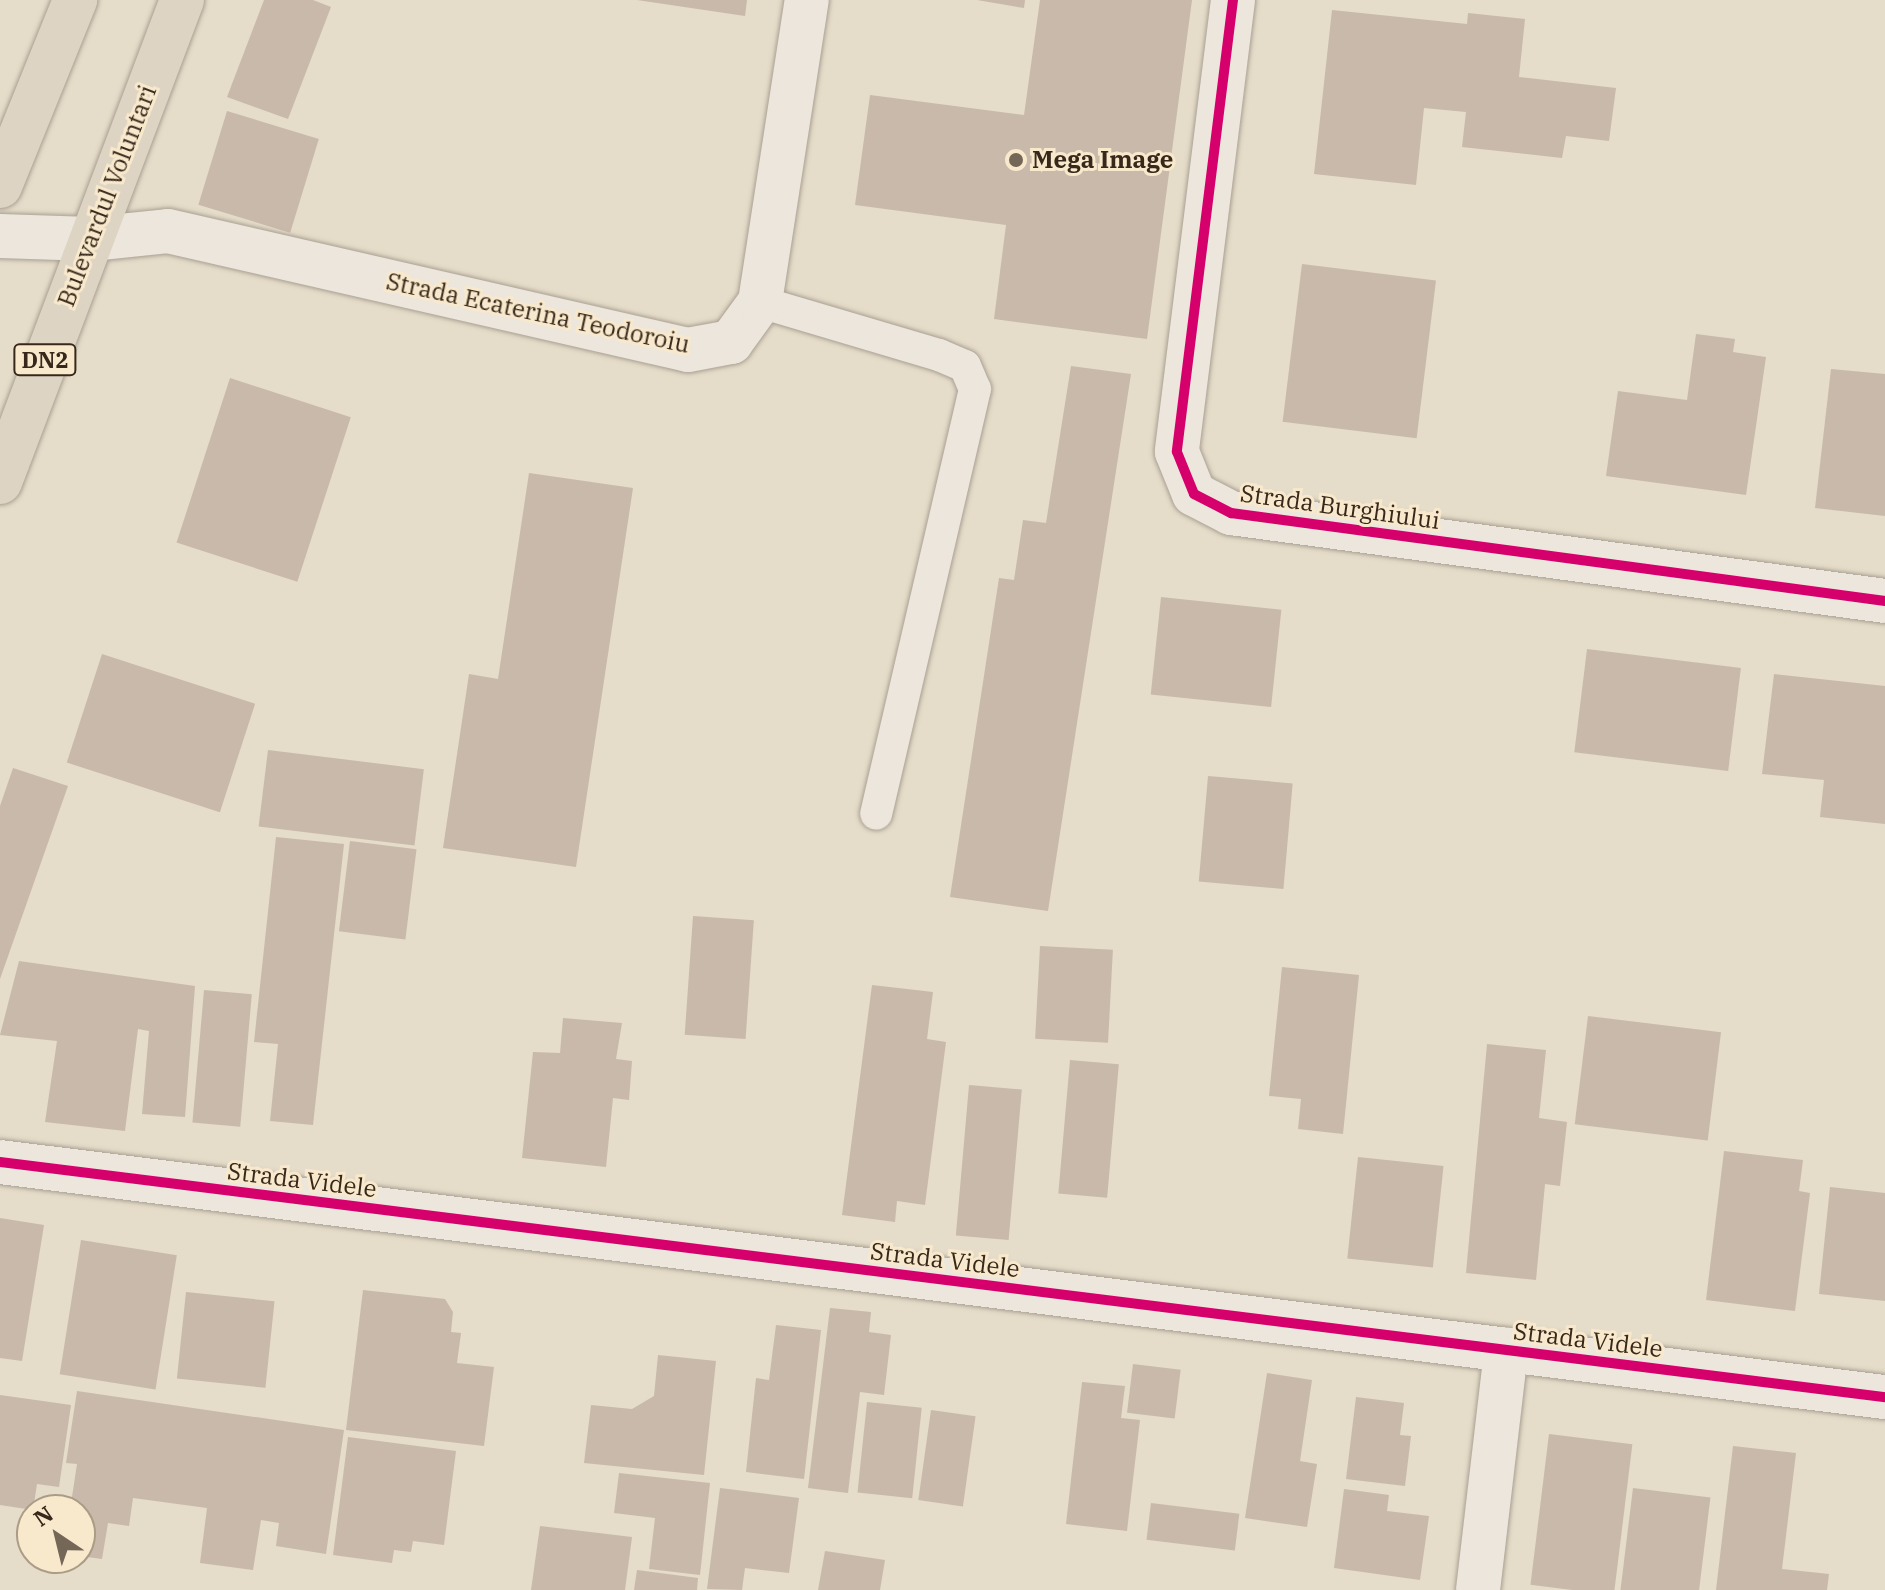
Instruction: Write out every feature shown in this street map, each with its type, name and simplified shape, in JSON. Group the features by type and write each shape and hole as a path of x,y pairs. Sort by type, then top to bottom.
{"highway":[{"path":"0,186 75,0"},
{"name":"Bulevardul Voluntari","path":"0,482 182,0"}],"street":[{"name":"Strada Ecaterina Teodoroiu","path":"0,236 91,239 168,231 688,350 731,342 760,302 807,0"},
{"name":"Strada Burghiului","path":"1233,0 1177,452 1194,494 1231,513 1885,601"},
{"name":"Strada Videle","path":"0,1162 1885,1397"},
{"path":"1478,1590 1506,1350"}],"lane":[{"path":"760,302 939,355 965,366 975,389 876,814"}],"building":[{"path":"264,0 313,0 331,7 288,119 227,97"},
{"path":"637,0 747,0 745,16"},
{"path":"977,0 1025,0 1024,8"},
{"name":"Mega Image","path":"1040,0 1192,0 1147,339 994,319 1006,225 855,205 870,95 1024,115"},
{"path":"1332,10 1467,24 1468,13 1525,19 1519,77 1616,88 1609,141 1566,136 1562,158 1462,147 1466,112 1424,108 1416,185 1314,174"},
{"path":"227,111 319,139 290,233 198,205"},
{"path":"1302,264 1436,280 1417,438 1283,422"},
{"path":"1696,334 1735,339 1733,352 1766,357 1746,495 1606,476 1618,391 1687,400"},
{"path":"1071,366 1131,374 1048,911 950,897 999,578 1014,580 1023,520 1046,523"},
{"path":"1831,369 1885,374 1885,516 1815,508"},
{"path":"230,378 351,417 297,582 177,543"},
{"path":"529,473 633,488 576,867 443,848 469,674 498,679"},
{"path":"1161,597 1281,610 1271,707 1151,694"},
{"path":"1587,649 1741,668 1728,771 1574,752"},
{"path":"102,654 255,704 220,812 67,762"},
{"path":"1774,674 1885,686 1885,824 1820,817 1824,780 1762,774"},
{"path":"268,750 424,769 414,846 259,826"},
{"path":"13,768 68,786 0,979 0,806"},
{"path":"1208,776 1293,783 1283,889 1199,882"},
{"path":"276,837 344,844 313,1125 270,1121 278,1044 254,1042"},
{"path":"350,841 417,849 405,939 339,931"},
{"path":"693,916 754,920 746,1039 685,1035"},
{"path":"1040,946 1113,950 1108,1043 1035,1039"},
{"path":"19,961 195,986 185,1117 142,1114 149,1031 138,1029 125,1131 45,1122 57,1041 0,1035"},
{"path":"1282,967 1359,975 1343,1134 1298,1129 1301,1099 1269,1096"},
{"path":"872,985 933,992 927,1039 946,1042 925,1205 897,1201 895,1222 842,1215"},
{"path":"204,990 252,994 240,1127 192,1122"},
{"path":"1588,1016 1721,1032 1708,1141 1575,1124"},
{"path":"563,1018 622,1023 616,1059 632,1061 629,1100 613,1098 606,1167 522,1158 533,1052 560,1053"},
{"path":"1487,1044 1546,1050 1539,1118 1567,1122 1560,1186 1545,1184 1536,1280 1466,1273"},
{"path":"1070,1060 1119,1064 1107,1198 1058,1193"},
{"path":"969,1085 1022,1090 1009,1240 956,1235"},
{"path":"1724,1151 1803,1160 1799,1191 1810,1193 1795,1311 1706,1300"},
{"path":"1358,1157 1444,1166 1433,1267 1347,1258"},
{"path":"1830,1187 1885,1193 1885,1301 1819,1294"},
{"path":"0,1218 44,1225 22,1361 0,1358"},
{"path":"81,1240 177,1255 156,1389 60,1374"},
{"path":"363,1290 445,1299 453,1312 451,1332 461,1333 457,1363 494,1367 484,1446 346,1430"},
{"path":"186,1292 275,1301 265,1388 177,1379"},
{"path":"830,1308 871,1312 869,1332 891,1335 884,1395 860,1392 848,1493 808,1488"},
{"path":"776,1325 821,1330 804,1479 746,1472 756,1378 769,1380"},
{"path":"658,1355 716,1361 704,1475 584,1463 591,1405 632,1409 654,1396"},
{"path":"1133,1364 1181,1370 1175,1418 1127,1413"},
{"path":"1267,1373 1312,1380 1300,1461 1317,1464 1307,1527 1245,1518"},
{"path":"1082,1382 1125,1386 1121,1418 1140,1420 1127,1531 1066,1524"},
{"path":"77,1391 344,1430 326,1554 276,1546 279,1523 261,1520 253,1570 200,1563 207,1508 133,1498 129,1526 108,1523 102,1559 96,1558 96,1494 72,1494 77,1464 66,1463"},
{"path":"0,1395 71,1405 59,1487 37,1484 35,1494 16,1494 16,1507 0,1505"},
{"path":"1356,1397 1404,1403 1400,1435 1411,1436 1405,1486 1346,1479"},
{"path":"867,1402 922,1408 912,1498 857,1493"},
{"path":"931,1410 976,1416 963,1506 918,1500"},
{"path":"1549,1434 1632,1444 1614,1590 1572,1590 1530,1585"},
{"path":"348,1437 456,1451 444,1545 413,1541 411,1552 394,1550 392,1563 333,1555"},
{"path":"1733,1446 1796,1453 1782,1569 1829,1574 1827,1590 1716,1590"},
{"path":"619,1473 710,1483 700,1575 649,1569 655,1518 614,1513"},
{"path":"720,1488 799,1498 789,1573 745,1568 742,1590 707,1589"},
{"path":"1633,1488 1710,1498 1699,1590 1620,1590"},
{"path":"1344,1489 1389,1495 1387,1511 1429,1516 1420,1580 1334,1568"},
{"path":"1151,1503 1239,1514 1235,1551 1146,1540"},
{"path":"540,1526 632,1537 625,1590 531,1590"},
{"path":"825,1551 885,1560 880,1590 818,1590"},
{"path":"637,1570 698,1578 697,1590 634,1590"}],"cycle path":[{"path":"1233,0 1177,452 1194,494 1231,513 1885,601"},
{"path":"0,1162 1885,1397"}],"place":[{"name":"Mega Image","path":"1016,160"}]}
